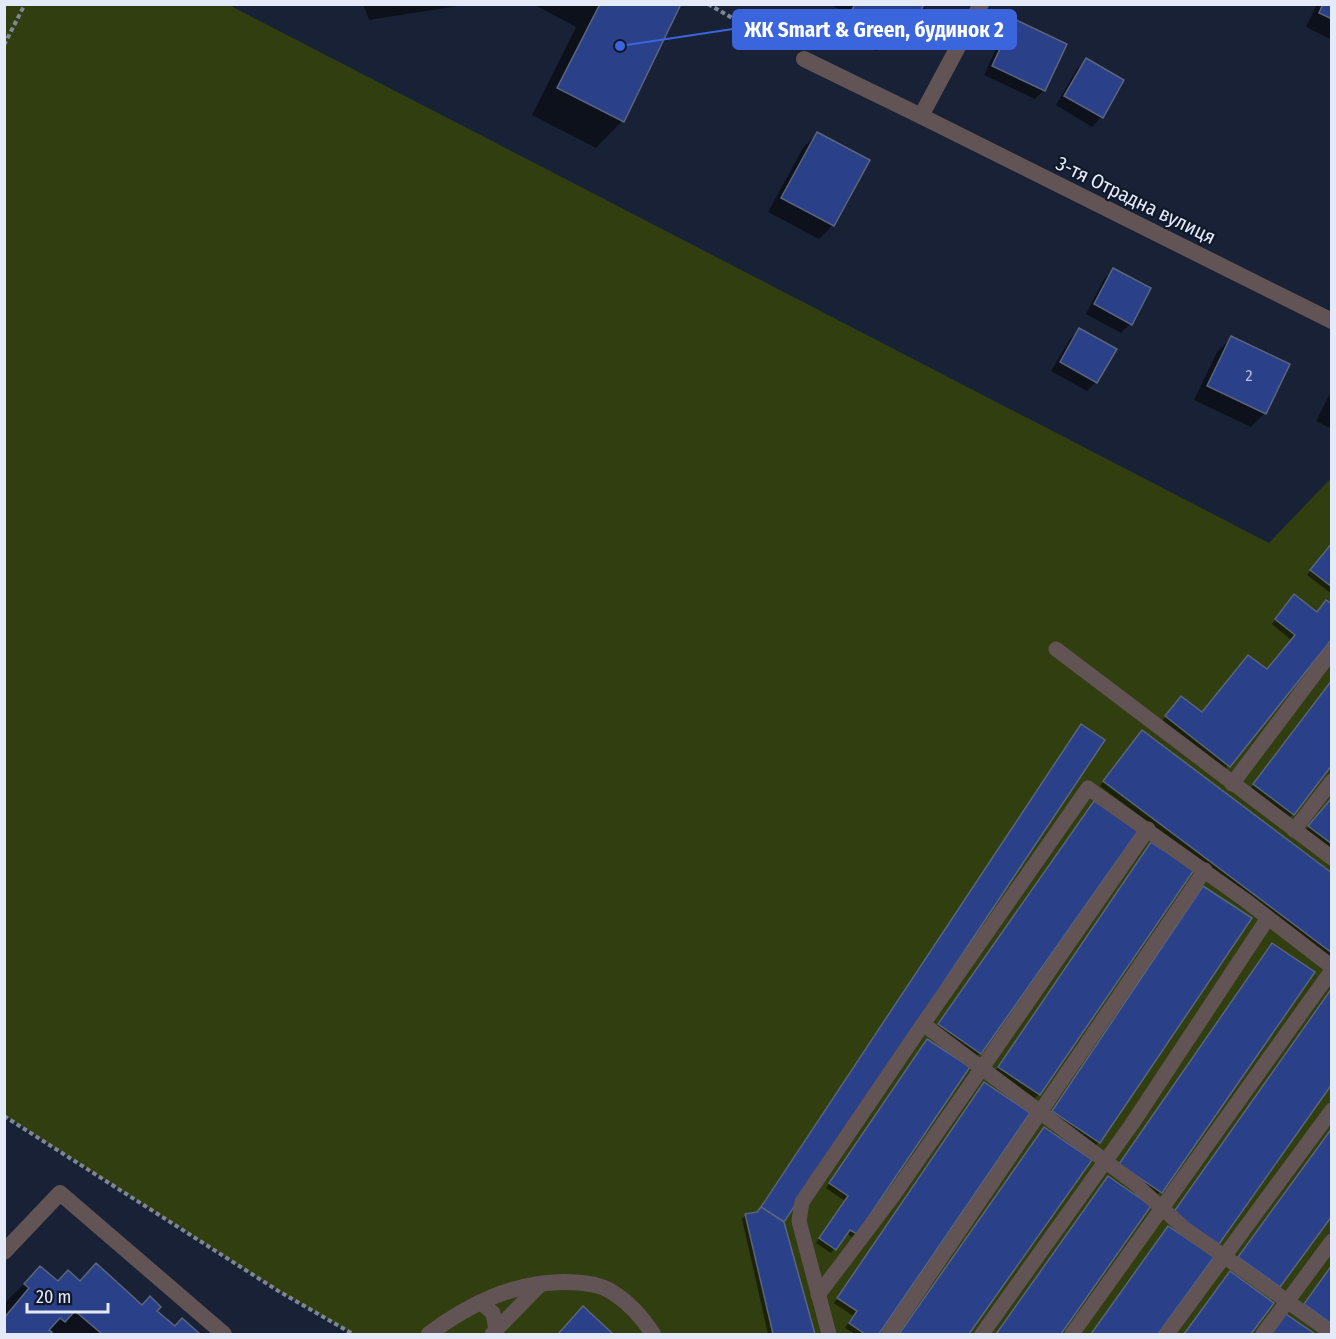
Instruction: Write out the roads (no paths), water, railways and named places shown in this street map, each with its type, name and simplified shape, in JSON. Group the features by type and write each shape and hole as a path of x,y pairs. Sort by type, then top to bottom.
{"street":[{"path":"921,116 981,4"},
{"name":"3-тя Отрадна вулиця","path":"804,59 1332,321"},
{"path":"4,1252 60,1193 224,1335"},
{"path":"429,1335 454,1316 512,1288 542,1283 580,1282 611,1290 638,1311 653,1335"}],"lane":[{"path":"1056,649 1332,858"},
{"path":"1232,784 1332,651"},
{"path":"1294,830 1332,780"},
{"path":"829,1335 799,1221 802,1202 1088,788 1205,870 1332,968 1072,1335"},
{"path":"818,1295 893,1196 1148,829"},
{"path":"889,1335 1205,870"},
{"path":"982,1335 1106,1162 1268,918"},
{"path":"923,1024 1106,1162 1184,1228 1332,1333"},
{"path":"1167,1335 1332,1110"},
{"path":"1263,1335 1332,1241"},
{"path":"494,1332 542,1283"},
{"path":"480,1302 493,1313 494,1332"}],"place":[{"name":"ЖК Smart & Green, будинок 2","path":"620,46"}]}
